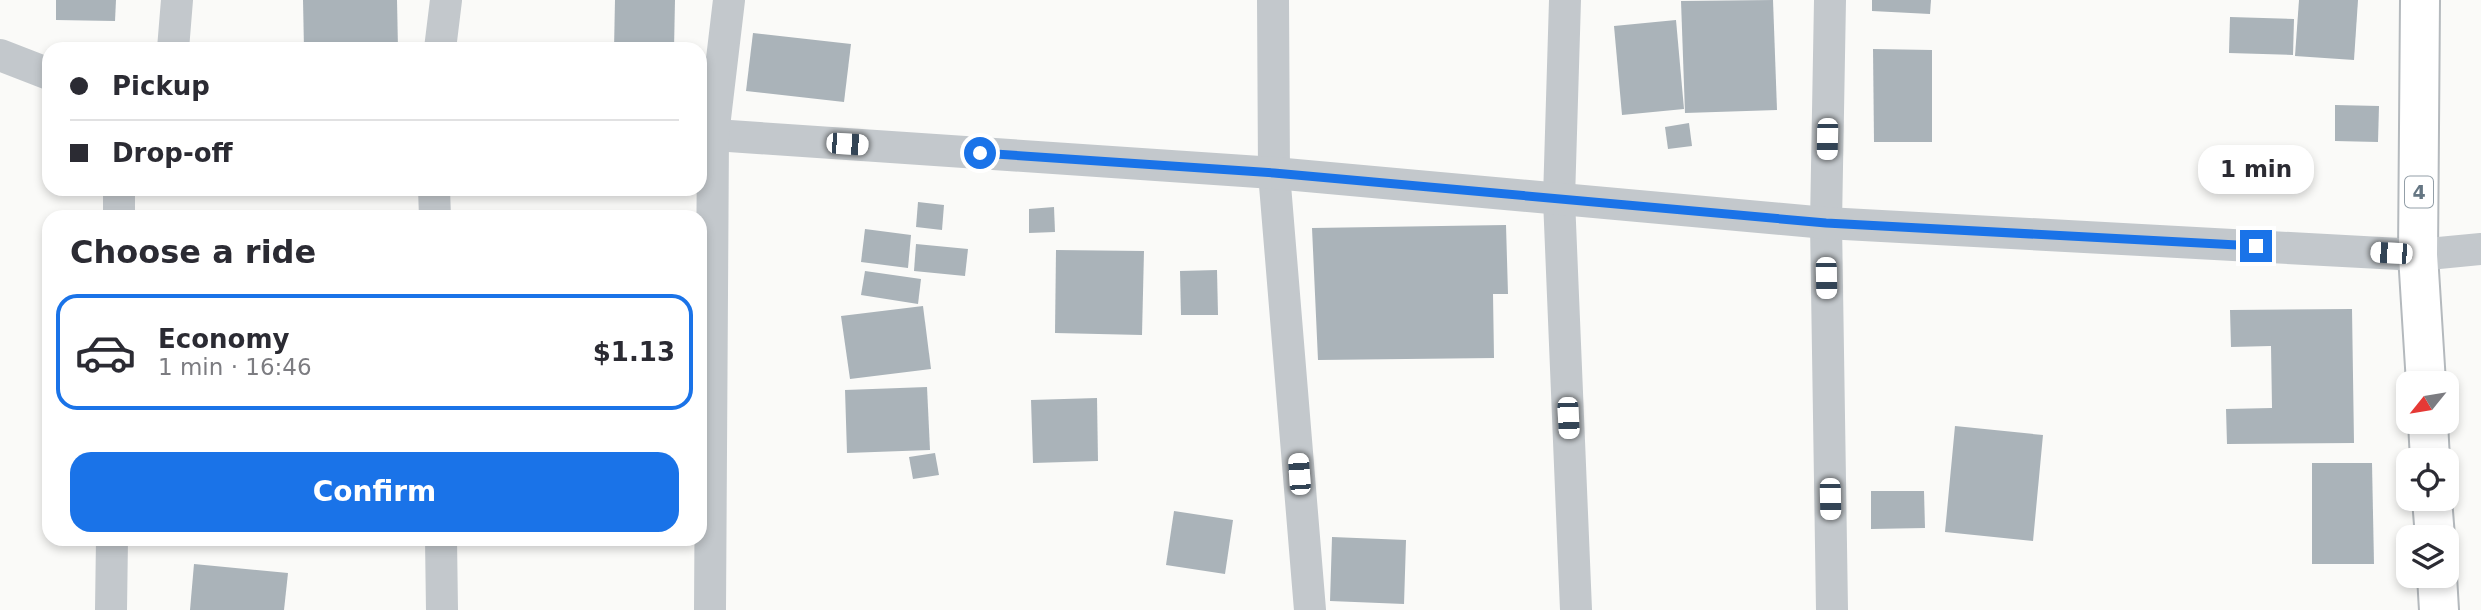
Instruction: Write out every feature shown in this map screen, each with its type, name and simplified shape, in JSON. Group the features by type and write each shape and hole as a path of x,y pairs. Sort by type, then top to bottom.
{"highway":[{"name":"4","path":"2420,0 2418,255 2425,371"},
{"path":"2438,588 2439,610"}],"street":[{"path":"174,42 177,0"},
{"path":"441,42 446,0"},
{"path":"707,129 729,0"},
{"path":"1273,0 1274,173 1310,610"},
{"path":"1565,0 1559,199 1576,610"},
{"path":"1830,0 1826,223 1832,610"},
{"path":"0,55 42,71"},
{"path":"707,135 1274,173 1826,223 2418,255 2481,249"},
{"path":"707,254 710,610"},
{"path":"111,610 112,546"},
{"path":"441,546 443,610"}],"building":[{"path":"56,0 116,0 115,21 56,20"},
{"path":"303,0 397,0 398,42 304,42"},
{"path":"615,0 675,0 674,42 614,42"},
{"path":"1773,0 1777,110 1685,113 1681,1"},
{"path":"1872,0 1931,0 1930,14 1872,11"},
{"path":"2299,0 2358,0 2354,60 2295,56"},
{"path":"2230,17 2294,19 2293,55 2229,53"},
{"path":"1676,20 1684,109 1622,115 1614,26"},
{"path":"753,33 851,44 844,102 746,91"},
{"path":"1873,49 1932,50 1932,142 1874,142"},
{"path":"2335,105 2379,106 2378,142 2335,141"},
{"path":"1689,123 1692,146 1668,149 1665,127"},
{"path":"918,202 944,205 942,230 916,227"},
{"path":"1054,207 1055,232 1029,233 1029,209"},
{"path":"1506,225 1508,294 1493,294 1494,358 1318,360 1312,228"},
{"path":"865,229 911,235 908,268 861,262"},
{"path":"916,244 968,249 965,276 914,271"},
{"path":"1056,250 1144,251 1142,335 1055,333"},
{"path":"1217,270 1218,315 1181,315 1180,271"},
{"path":"865,271 921,279 918,304 861,295"},
{"path":"923,306 931,369 850,379 841,316"},
{"path":"2352,309 2354,443 2227,444 2226,409 2272,408 2271,346 2231,347 2230,310"},
{"path":"927,387 930,450 847,453 845,390"},
{"path":"1097,398 1098,461 1033,463 1031,400"},
{"path":"1955,426 2043,435 2033,541 1945,532"},
{"path":"935,453 939,475 913,479 909,457"},
{"path":"2312,463 2372,463 2374,564 2312,564"},
{"path":"1871,491 1924,491 1925,528 1871,529"},
{"path":"1174,511 1233,520 1225,574 1166,565"},
{"path":"1332,537 1406,540 1404,604 1330,601"},
{"path":"194,564 288,573 284,610 190,610"}],"route":[{"path":"980,153 1274,173 1826,223 2256,246"}]}
